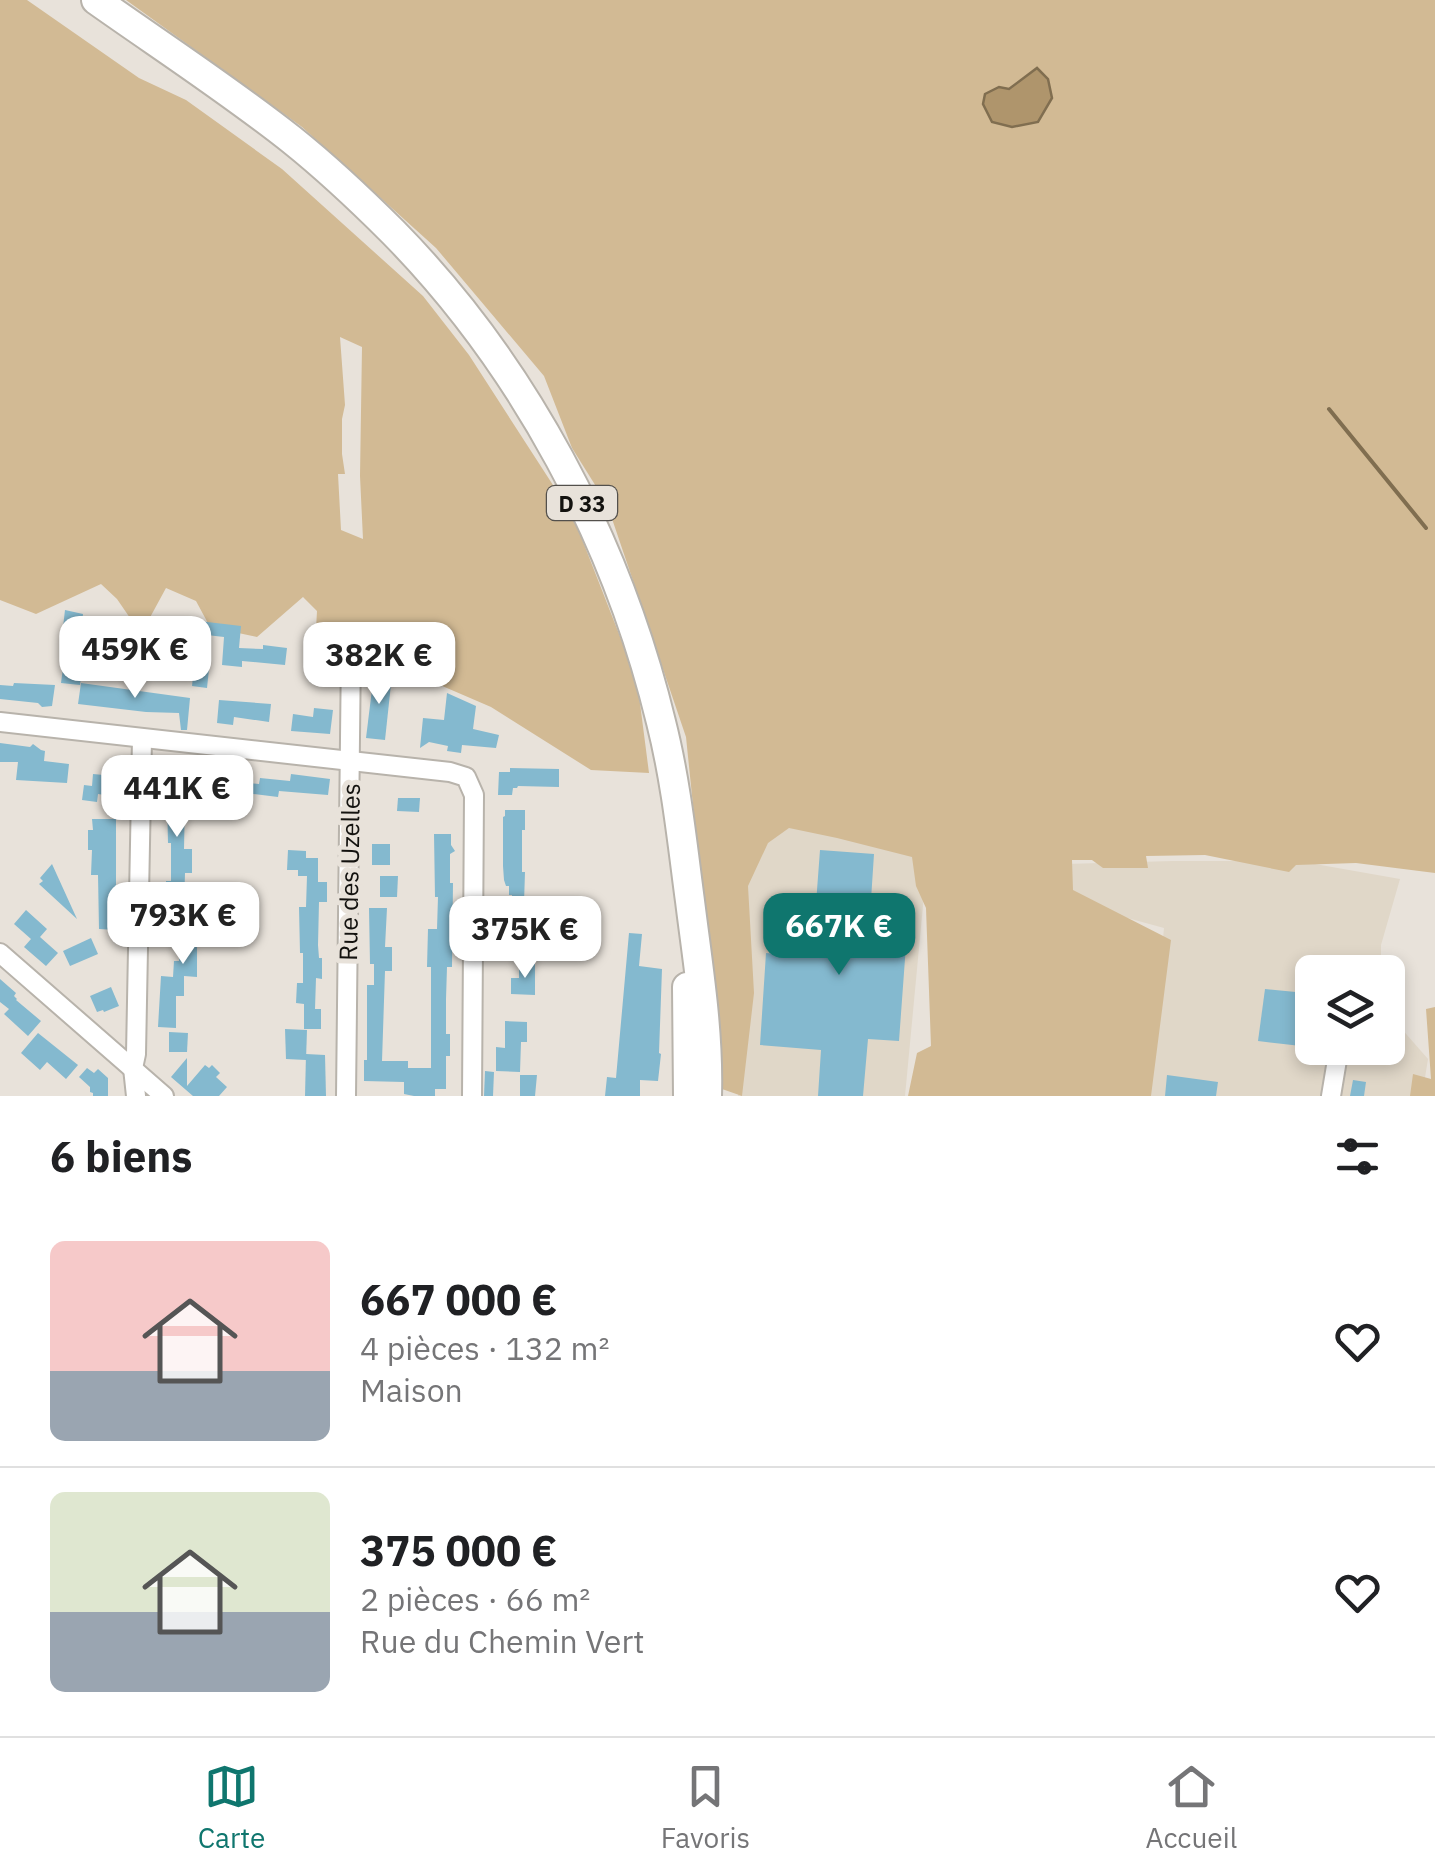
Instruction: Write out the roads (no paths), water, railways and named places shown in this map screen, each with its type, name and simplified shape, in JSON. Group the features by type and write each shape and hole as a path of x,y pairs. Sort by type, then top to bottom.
{"main road":[{"name":"D 33","path":"96,0 292,140 394,234 476,330 550,442 597,535 642,652 662,724 677,799 706,1024 707,1096"},
{"name":"D 33","path":"688,1096 689,895"}],"street":[{"name":"Rue des Uzelles","path":"346,1096 351,649"},
{"path":"0,722 450,772 466,777 474,796 472,1096"},
{"path":"136,1096 132,1068 136,1054 142,738"},
{"path":"0,953 164,1096"},
{"path":"1331,1096 1337,1065"}],"waterway":[{"path":"1329,409 1426,528"}]}
